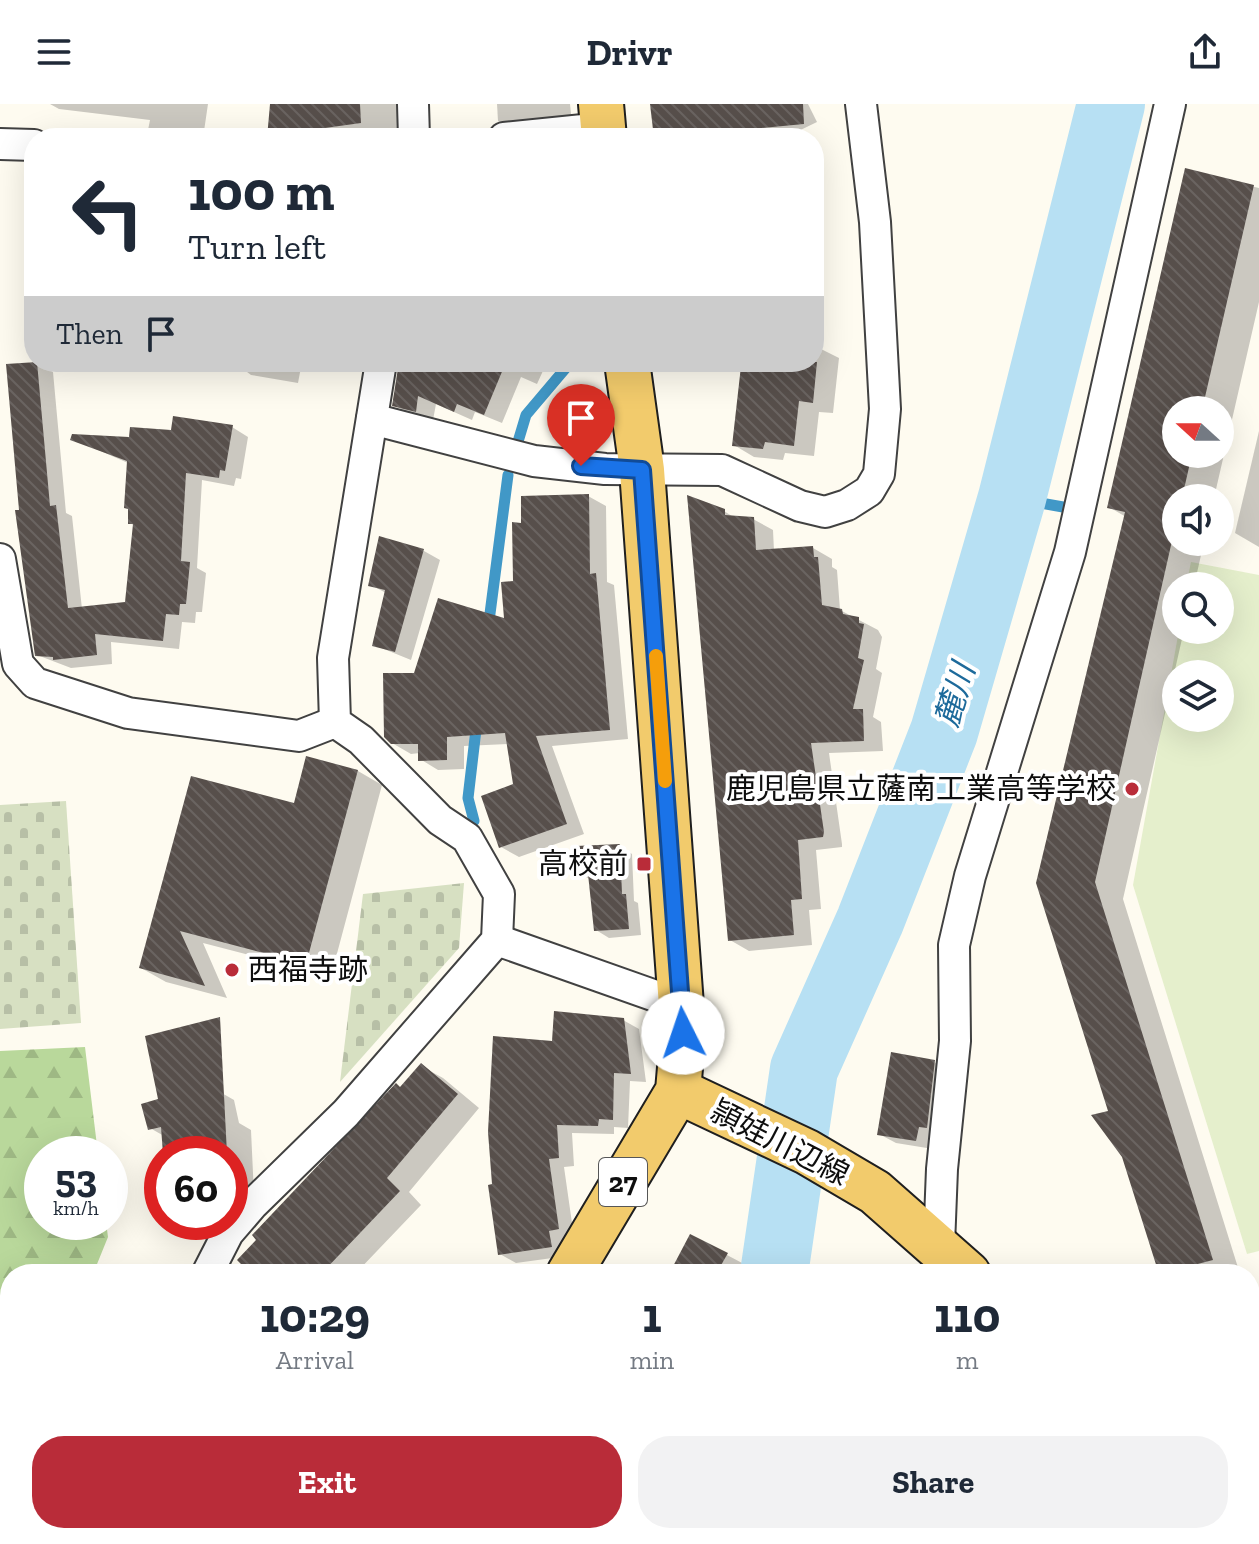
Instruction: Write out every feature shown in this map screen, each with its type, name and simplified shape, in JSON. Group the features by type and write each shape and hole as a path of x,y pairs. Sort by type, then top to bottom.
{"main road":[{"path":"628,372 642,470 683,1033 678,1091"},
{"name":"頴娃川辺線","path":"575,1264 678,1091 807,1152 875,1192 953,1259"}],"street":[{"path":"413,104 414,128"},
{"path":"372,419 534,461 642,470 722,470 800,506 825,512 847,505 869,491 879,474 885,409 875,222 861,104"},
{"path":"953,1259 942,1169 955,1041 954,945 974,861 1070,552 1170,104"},
{"path":"570,128 603,123"},
{"path":"0,144 24,145"},
{"path":"335,722 333,658 379,372"},
{"path":"0,559 18,664 35,683 128,713 299,736 335,722"},
{"path":"212,1264 228,1233 244,1213 346,1113 497,940 499,894 467,838 440,820 361,740 335,722"},
{"path":"497,940 681,1005"}],"green space":[{"path":"1191,562 1259,575 1259,1251 1247,1254 1133,885 1162,724 1162,732 1234,732 1234,660 1174,660 1176,644 1234,644 1234,572 1189,572"},
{"path":"66,801 81,1023 0,1029 0,805"},
{"path":"464,883 459,948 340,1082 363,894"},
{"path":"85,1047 96,1136 24,1136 24,1240 107,1240 97,1264 0,1264 0,1051"}],"building":[{"path":"270,104 360,104 361,123 325,128 268,128"},
{"path":"650,104 803,104 804,124 761,128 653,128"},
{"path":"1185,168 1254,185 1205,396 1162,396 1162,468 1189,468 1185,484 1162,484 1162,556 1169,556 1165,572 1162,572 1162,585 1095,882 1213,1260 1198,1264 1156,1264 1122,1157 1091,1115 1108,1111 1036,883 1125,512 1107,508"},
{"path":"24,363 24,372 38,372 50,506 56,505 68,608 125,602 133,524 128,524 128,509 124,508 127,461 70,440 72,434 129,437 130,427 171,430 173,416 233,425 225,471 220,470 219,478 186,473 181,561 190,562 186,604 180,604 179,615 166,614 163,641 95,634 97,655 53,660 53,657 35,656 15,510 19,510 6,364"},
{"path":"397,372 502,372 484,415 457,404 454,412 418,396 416,412 392,406"},
{"path":"740,372 816,372 813,403 799,401 794,446 765,442 763,449 732,446"},
{"path":"589,494 590,574 596,573 610,730 536,736 567,824 499,848 481,796 513,784 505,733 447,737 447,760 418,761 418,744 391,744 384,737 383,673 414,673 438,598 504,618 501,582 513,581 512,522 521,523 521,496"},
{"path":"687,495 725,509 725,515 754,517 756,550 813,546 814,557 818,557 822,605 842,609 843,614 859,617 859,623 864,624 858,658 864,660 853,709 863,709 864,741 811,743 824,832 823,837 798,840 802,899 791,900 794,935 728,941"},
{"path":"379,536 424,549 395,652 372,646 385,590 368,586"},
{"path":"306,756 358,770 306,964 180,931 205,986 139,968 191,776 294,803"},
{"path":"620,844 622,894 626,894 629,929 594,931 588,874 577,875 576,846"},
{"path":"554,1011 624,1018 631,1074 614,1073 613,1120 599,1119 598,1126 557,1125 559,1158 549,1159 559,1229 549,1231 552,1247 498,1255 488,1185 492,1184 488,1132 493,1036 552,1041"},
{"path":"220,1017 226,1136 162,1136 161,1127 148,1130 141,1104 158,1099 145,1036"},
{"path":"891,1052 935,1060 927,1128 919,1127 916,1141 877,1135"},
{"path":"421,1063 458,1094 387,1178 400,1191 331,1264 241,1264 237,1260 256,1240 252,1235 396,1083 400,1087"},
{"path":"690,1234 728,1253 722,1264 674,1264"}],"waterway":[{"name":"麓川","path":"775,1264 804,1069 870,921 944,732 1012,498 1111,104"},
{"path":"517,445 526,415 562,372"},
{"path":"488,629 508,475"},
{"path":"1012,498 1063,507"},
{"path":"474,821 468,798 477,721"}],"slow traffic":[{"path":"656,656 665,781"}],"place":[{"name":"鹿児島県立薩南工業高等学校","path":"1132,789"},
{"name":"高校前","path":"644,864"},
{"name":"西福寺跡","path":"232,970"}],"route":[{"path":"581,466 642,470 683,1033"}]}
